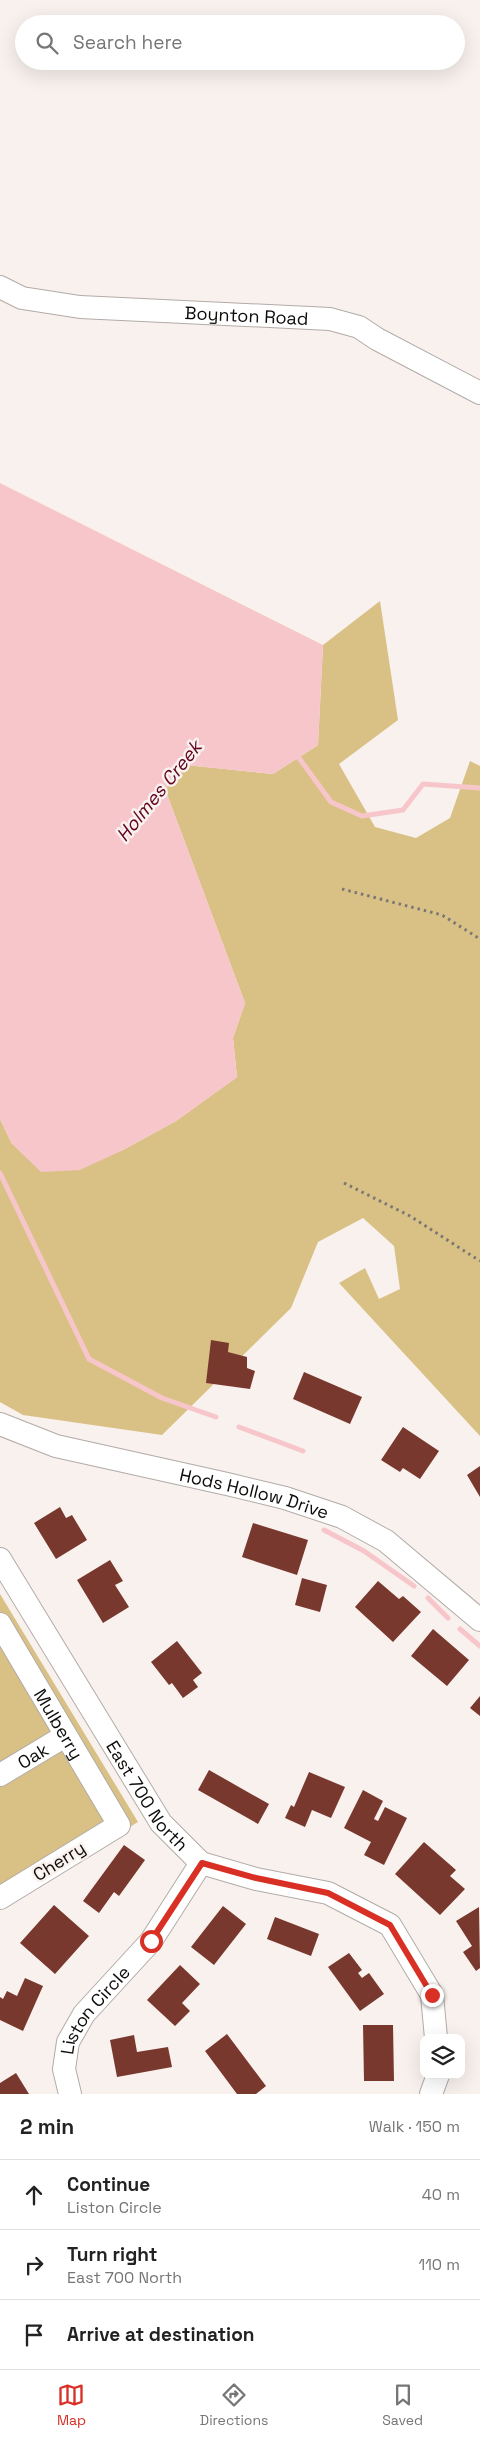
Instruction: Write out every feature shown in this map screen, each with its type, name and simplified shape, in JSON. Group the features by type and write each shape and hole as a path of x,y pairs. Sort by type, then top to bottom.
{"street":[{"name":"Boynton Road","path":"0,287 22,298 80,307 330,319 358,327 480,393"},
{"name":"Hods Hollow Drive","path":"0,1424 56,1446 284,1498 342,1517 386,1541 480,1620"},
{"name":"East 700 North","path":"0,1559 161,1823 202,1863 256,1878 328,1893 390,1925 432,1995 436,2034"},
{"path":"1,1628 33,1612"},
{"name":"Mulberry","path":"1,1628 119,1825"},
{"name":"Oak","path":"0,1775 66,1736"},
{"name":"Cherry","path":"0,1898 119,1825"},
{"name":"Liston Circle","path":"70,2094 64,2069 68,2042 84,2014 151,1941 202,1863"},
{"path":"431,2094 437,2079"}],"path":[{"path":"342,889 442,915 480,939"},
{"path":"344,1183 410,1216 480,1261"}],"shaded area":[{"path":"380,601 398,720 339,764 375,827 416,838 450,818 470,761 480,766 480,1436 339,1283 365,1268 379,1299 400,1289 394,1246 363,1218 318,1242 291,1308 162,1435 23,1415 0,1402 0,1119 12,1144 121,1151 176,1121 237,1077 233,1038 245,1003 165,789 186,765 273,774 318,745 323,645"},
{"path":"0,1594 138,1822 0,1906"}],"water":[{"path":"0,483 323,645 318,745 273,774 186,765 165,789 245,1003 233,1038 237,1077 176,1121 121,1151 80,1170 41,1172 12,1144 0,1119"}],"building":[{"path":"211,1340 229,1343 228,1352 247,1357 247,1368 255,1371 250,1389 206,1383"},
{"path":"304,1372 362,1397 350,1424 293,1399"},
{"path":"403,1427 439,1451 420,1479 403,1468 400,1472 381,1460"},
{"path":"480,1466 480,1497 467,1475"},
{"path":"60,1507 66,1518 72,1515 87,1540 56,1559 34,1523"},
{"path":"253,1523 308,1540 297,1575 242,1557"},
{"path":"110,1560 123,1581 115,1585 129,1607 103,1623 77,1580"},
{"path":"302,1578 327,1585 320,1612 295,1605"},
{"path":"378,1581 399,1599 403,1596 421,1612 393,1642 355,1607"},
{"path":"433,1629 469,1660 447,1686 411,1656"},
{"path":"177,1641 202,1673 193,1680 198,1687 183,1698 172,1683 169,1685 151,1662"},
{"path":"480,1696 480,1716 470,1708"},
{"path":"209,1770 269,1804 258,1824 198,1790"},
{"path":"309,1772 345,1787 331,1818 312,1810 305,1827 285,1818 291,1805 294,1807"},
{"path":"363,1790 383,1801 374,1819 378,1821 385,1807 407,1818 384,1865 364,1855 371,1842 344,1828"},
{"path":"424,1842 456,1870 450,1876 465,1889 440,1915 395,1874"},
{"path":"124,1845 145,1860 119,1896 114,1892 99,1913 83,1901"},
{"path":"54,1905 89,1936 55,1974 20,1943"},
{"path":"223,1906 246,1924 214,1965 191,1947"},
{"path":"479,1907 480,1968 476,1971 463,1952 472,1946 456,1921"},
{"path":"275,1917 319,1934 311,1956 267,1939"},
{"path":"349,1953 362,1970 358,1973 362,1978 369,1973 384,1994 360,2011 328,1967"},
{"path":"180,1965 200,1984 182,2003 190,2011 175,2026 147,2000"},
{"path":"25,1978 43,1986 23,2031 0,2020 0,1997 3,1999 7,1991 17,1996"},
{"path":"363,2025 393,2025 394,2081 364,2081"},
{"path":"227,2034 266,2086 256,2094 237,2094 205,2051"},
{"path":"134,2035 137,2052 168,2047 172,2067 117,2077 110,2040"},
{"path":"16,2073 29,2094 0,2094 0,2083"}],"waterway":[{"name":"Holmes Creek","path":"293,755 299,758 331,802 362,816 403,810 423,784 480,788"},
{"path":"0,1173 89,1359 162,1398 216,1417"},
{"path":"239,1427 303,1451"},
{"path":"324,1530 364,1551 414,1586"},
{"path":"428,1598 448,1618"},
{"path":"460,1629 480,1646"}],"route":[{"path":"151,1941 202,1863 256,1878 328,1893 390,1925 432,1995"}]}
